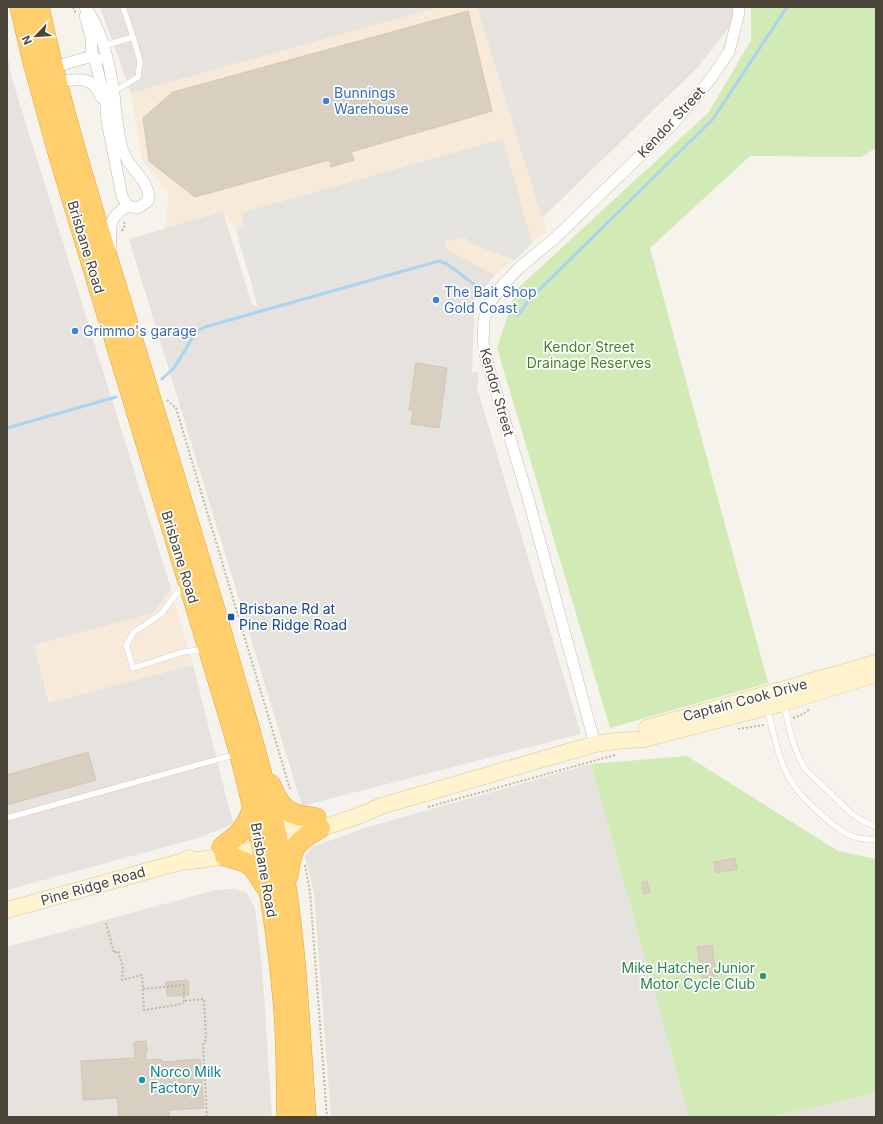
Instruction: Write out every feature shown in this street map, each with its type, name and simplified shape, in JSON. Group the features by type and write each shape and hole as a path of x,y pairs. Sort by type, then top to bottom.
{"highway":[{"name":"Brisbane Road","path":"20,7 74,146 202,567 258,759 268,838 297,986 306,1117"},
{"name":"Brisbane Road","path":"39,7 47,77 59,156 239,754 253,808 268,838"},
{"path":"253,808 242,831 223,852 252,865 278,891 293,850 318,823 287,811 282,807 278,802 258,759"},
{"name":"Brisbane Road","path":"278,891 287,1117"}],"street":[{"path":"84,7 91,36 92,56 96,64 106,104 107,121"},
{"path":"84,7 92,16 103,46 110,72 119,133 124,155 145,184 149,196 148,201 138,208 126,206 115,215 110,228 112,271"},
{"name":"Kendor Street","path":"595,744 528,498 486,358 483,342 484,320 489,304 500,288 519,268 555,238 672,125 710,80 730,52 739,13 738,7"},
{"path":"47,77 92,56"},
{"path":"92,56 101,62 110,72"},
{"path":"47,77 83,80 92,83 98,91 107,121 122,196 126,206"},
{"name":"Captain Cook Drive","path":"782,697 876,663"},
{"name":"Captain Cook Drive","path":"268,838 318,823 361,807 381,806 595,744 619,747 765,701 876,674"},
{"name":"Pine Ridge Road","path":"7,910 180,862 215,859 223,852 268,838"}],"lane":[{"path":"113,92 138,77 140,61 123,7"},
{"path":"103,46 133,36"},
{"path":"187,580 161,614 134,632 126,645 133,668 184,652 199,650 210,657"},
{"path":"782,697 794,745 806,770 852,814 876,827"},
{"path":"765,701 780,756 791,782 797,790 842,831 856,838 876,840"},
{"path":"7,818 239,754"}],"path":[{"path":"732,730 761,726"},
{"path":"424,808 619,747"},
{"path":"106,923 114,953 118,951 123,968 122,980 142,975 144,1010 182,1004 184,1001 204,999 206,1039 203,1045 207,1117"},
{"path":"143,989 184,985 184,1001"}],"shaded area":[{"path":"100,7 439,7 131,93"},
{"path":"439,7 477,7 547,232 532,243 515,260 495,275 447,250 258,307 236,230 223,211 165,228 169,193 142,160 131,93"},
{"path":"477,7 745,7 698,67 542,218"},
{"path":"7,52 12,79 171,589 153,613 34,645 49,703 193,665 233,824 198,838 7,890"},
{"path":"503,139 532,243 515,260 467,242 465,237 445,242 447,250 258,307 236,230 245,227 241,213"},
{"path":"223,211 252,305 258,307 447,250 495,275 475,299 472,371 581,734 302,806 129,239"},
{"path":"450,369 479,373 472,421 443,417"},
{"path":"171,589 193,665 50,703 34,645 153,613"},
{"path":"591,764 689,1117 331,1117 314,893 305,856 312,847 368,827"},
{"path":"235,889 246,892 255,908 262,966 272,1117 7,1117 7,947 215,890"},
{"path":"876,1093 876,1117 771,1117"}],"green space":[{"name":"Kendor Street Drainage Reserves","path":"751,7 876,7 876,148 861,157 750,156 650,248 768,683 610,728 497,348 516,290 709,112 751,40"},
{"name":"Mike Hatcher Junior Motor Cycle Club","path":"687,756 838,851 876,859 876,1093 771,1117 689,1117 591,764"}],"building":[{"name":"Bunnings Warehouse","path":"468,11 492,111 351,152 354,160 331,167 329,160 195,197 149,161 143,118 173,92"},
{"path":"416,363 447,368 439,428 411,424 413,411 409,410"},
{"path":"88,752 96,780 7,805 7,775"},
{"path":"735,858 737,869 716,873 714,862"},
{"path":"647,881 650,893 644,894 641,883"},
{"path":"712,945 716,976 702,978 697,947"},
{"path":"188,980 189,995 167,996 166,982"},
{"name":"Norco Milk Factory","path":"146,1041 146,1060 162,1059 162,1062 200,1059 204,1108 169,1110 169,1117 119,1117 117,1098 83,1100 81,1061 135,1058 134,1042"}],"waterway":[{"path":"508,308 518,315 530,299 713,119 787,7"},
{"path":"162,379 174,368 196,332 205,327 439,261 447,264 475,285"},
{"path":"7,428 116,397"}],"place":[{"name":"Bunnings Warehouse","path":"326,101"},
{"name":"The Bait Shop Gold Coast","path":"436,300"},
{"name":"Grimmo's garage","path":"75,331"},
{"name":"Brisbane Rd at Pine Ridge Road","path":"231,617"},
{"name":"Mike Hatcher Junior Motor Cycle Club","path":"763,976"},
{"name":"Norco Milk Factory","path":"142,1080"}]}
